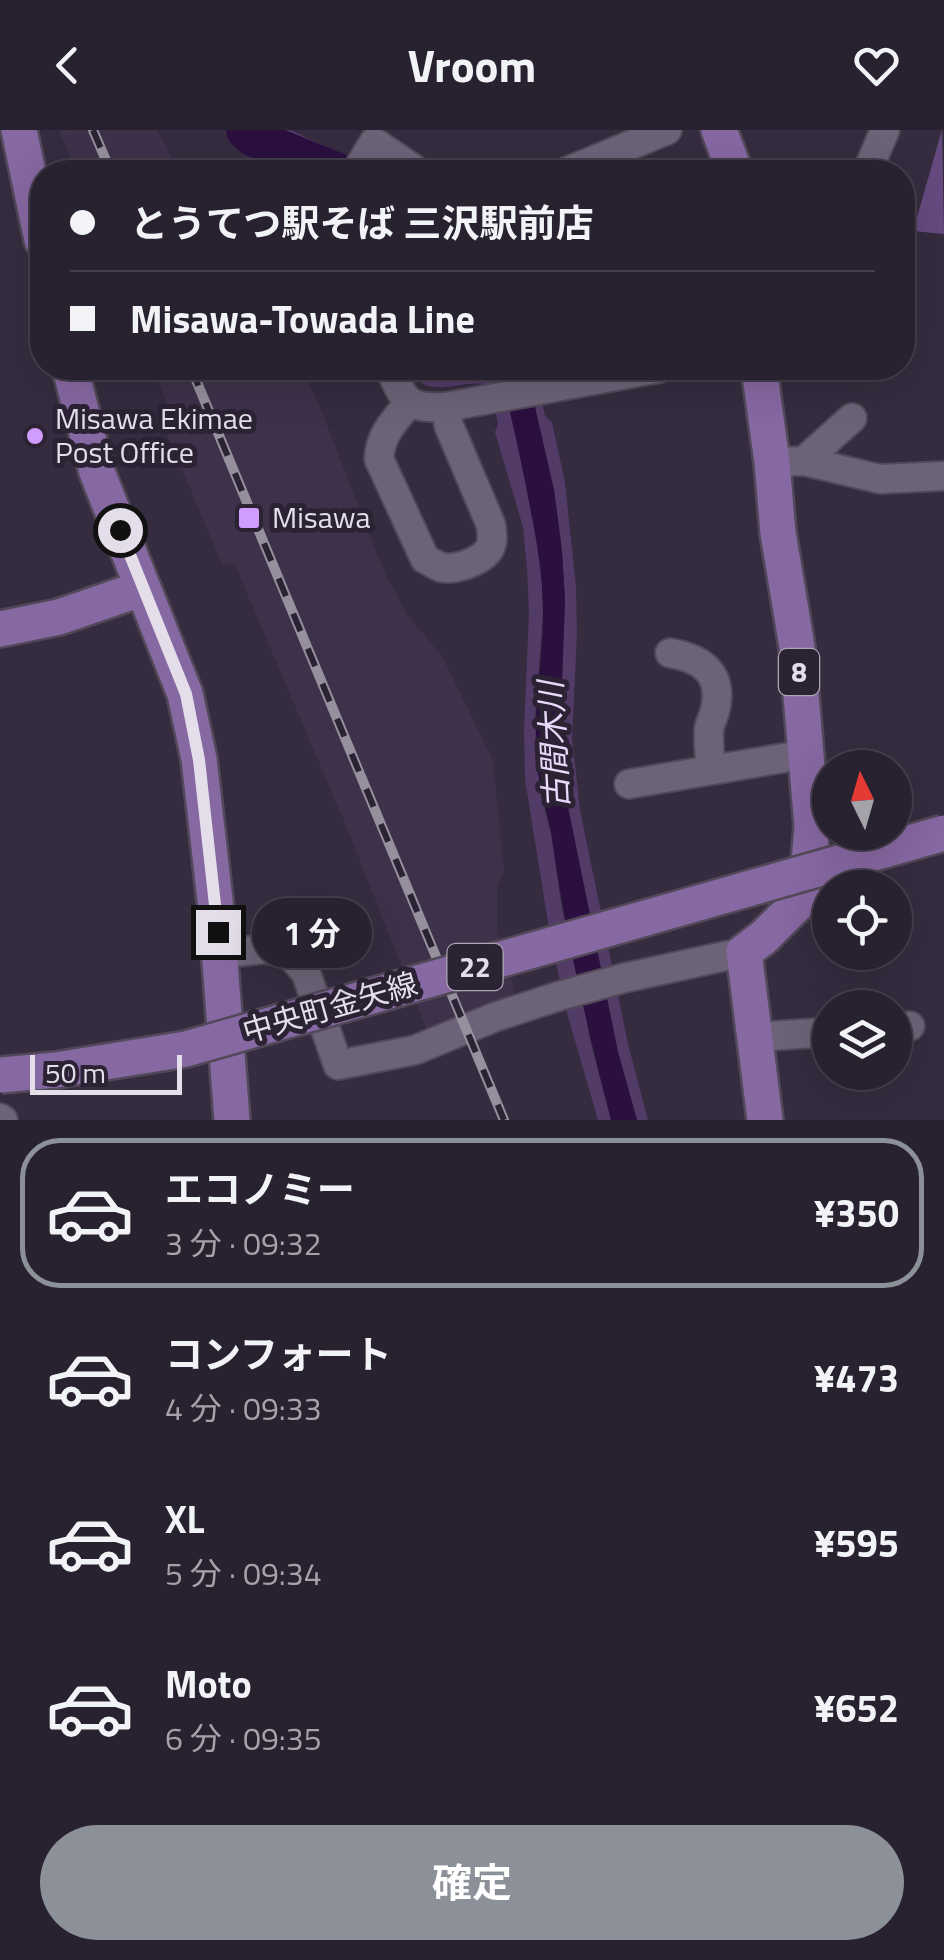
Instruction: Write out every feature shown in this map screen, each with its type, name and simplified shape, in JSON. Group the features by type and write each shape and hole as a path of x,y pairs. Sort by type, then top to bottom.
{"main road":[{"path":"19,130 30,183"},
{"path":"719,130 730,160"},
{"path":"73,380 97,472 186,694 199,760 220,954 232,1120"},
{"name":"8","path":"744,952 798,903 807,885 812,828 797,647 778,533 788,462 763,380"},
{"path":"0,628 59,617 143,588"},
{"name":"中央町金矢線","path":"0,1075 186,1049 944,833"},
{"path":"744,952 765,1120"}],"street":[{"path":"348,130 371,150"},
{"path":"595,160 668,130"},
{"path":"873,160 886,130"},
{"path":"395,380 402,397 423,408 591,380"},
{"path":"409,403 386,431 379,459 425,559 454,568 478,558 493,539 491,525 449,426 446,407"},
{"path":"788,462 852,418"},
{"path":"788,462 880,479 944,476"},
{"path":"670,653 688,656 713,674 717,690 716,709 709,727 711,770"},
{"path":"629,784 807,754"},
{"path":"220,954 264,949 282,951 294,958 306,973 338,1065 415,1050 495,1017 612,981 744,952"},
{"path":"755,1037 812,1033"}],"shaded area":[{"path":"59,130 157,130 173,160 71,160"},
{"path":"291,130 336,152 343,160 321,160 255,132"},
{"path":"942,130 944,234 915,231"},
{"path":"250,139 296,160 257,160 241,150"},
{"path":"158,380 307,380 382,567 407,615 442,656 493,760 504,872 497,886 497,929 517,999 429,1036 347,828 234,563 223,566 162,422 172,416"},
{"path":"418,380 502,380 515,430 541,561 543,615 535,717 540,791 589,1036 611,1120 598,1120 567,1013 550,935 525,779 529,615 523,527 495,432 498,424 490,385 425,385"},
{"path":"529,380 537,380 545,416 552,422 565,483 576,587 572,739 580,810 628,1044 648,1120 637,1120 618,1052 559,763 565,600 554,490"}],"water":[{"path":"255,132 295,143 321,160 296,160 250,139"},
{"path":"502,380 529,380 554,490 562,551 565,600 559,763 618,1052 637,1120 611,1120 577,980 540,783 536,726 543,632 541,580"}],"waterway":[{"name":"古間木川","path":"245,130 252,137 309,160"}],"railway":[{"path":"93,130 106,160"},
{"path":"196,380 504,1120"}],"place":[{"name":"Misawa Ekimae Post Office","path":"35,436"},
{"name":"Misawa","path":"249,518"}],"route":[{"path":"120,530 186,694 199,760 218,932"}]}
